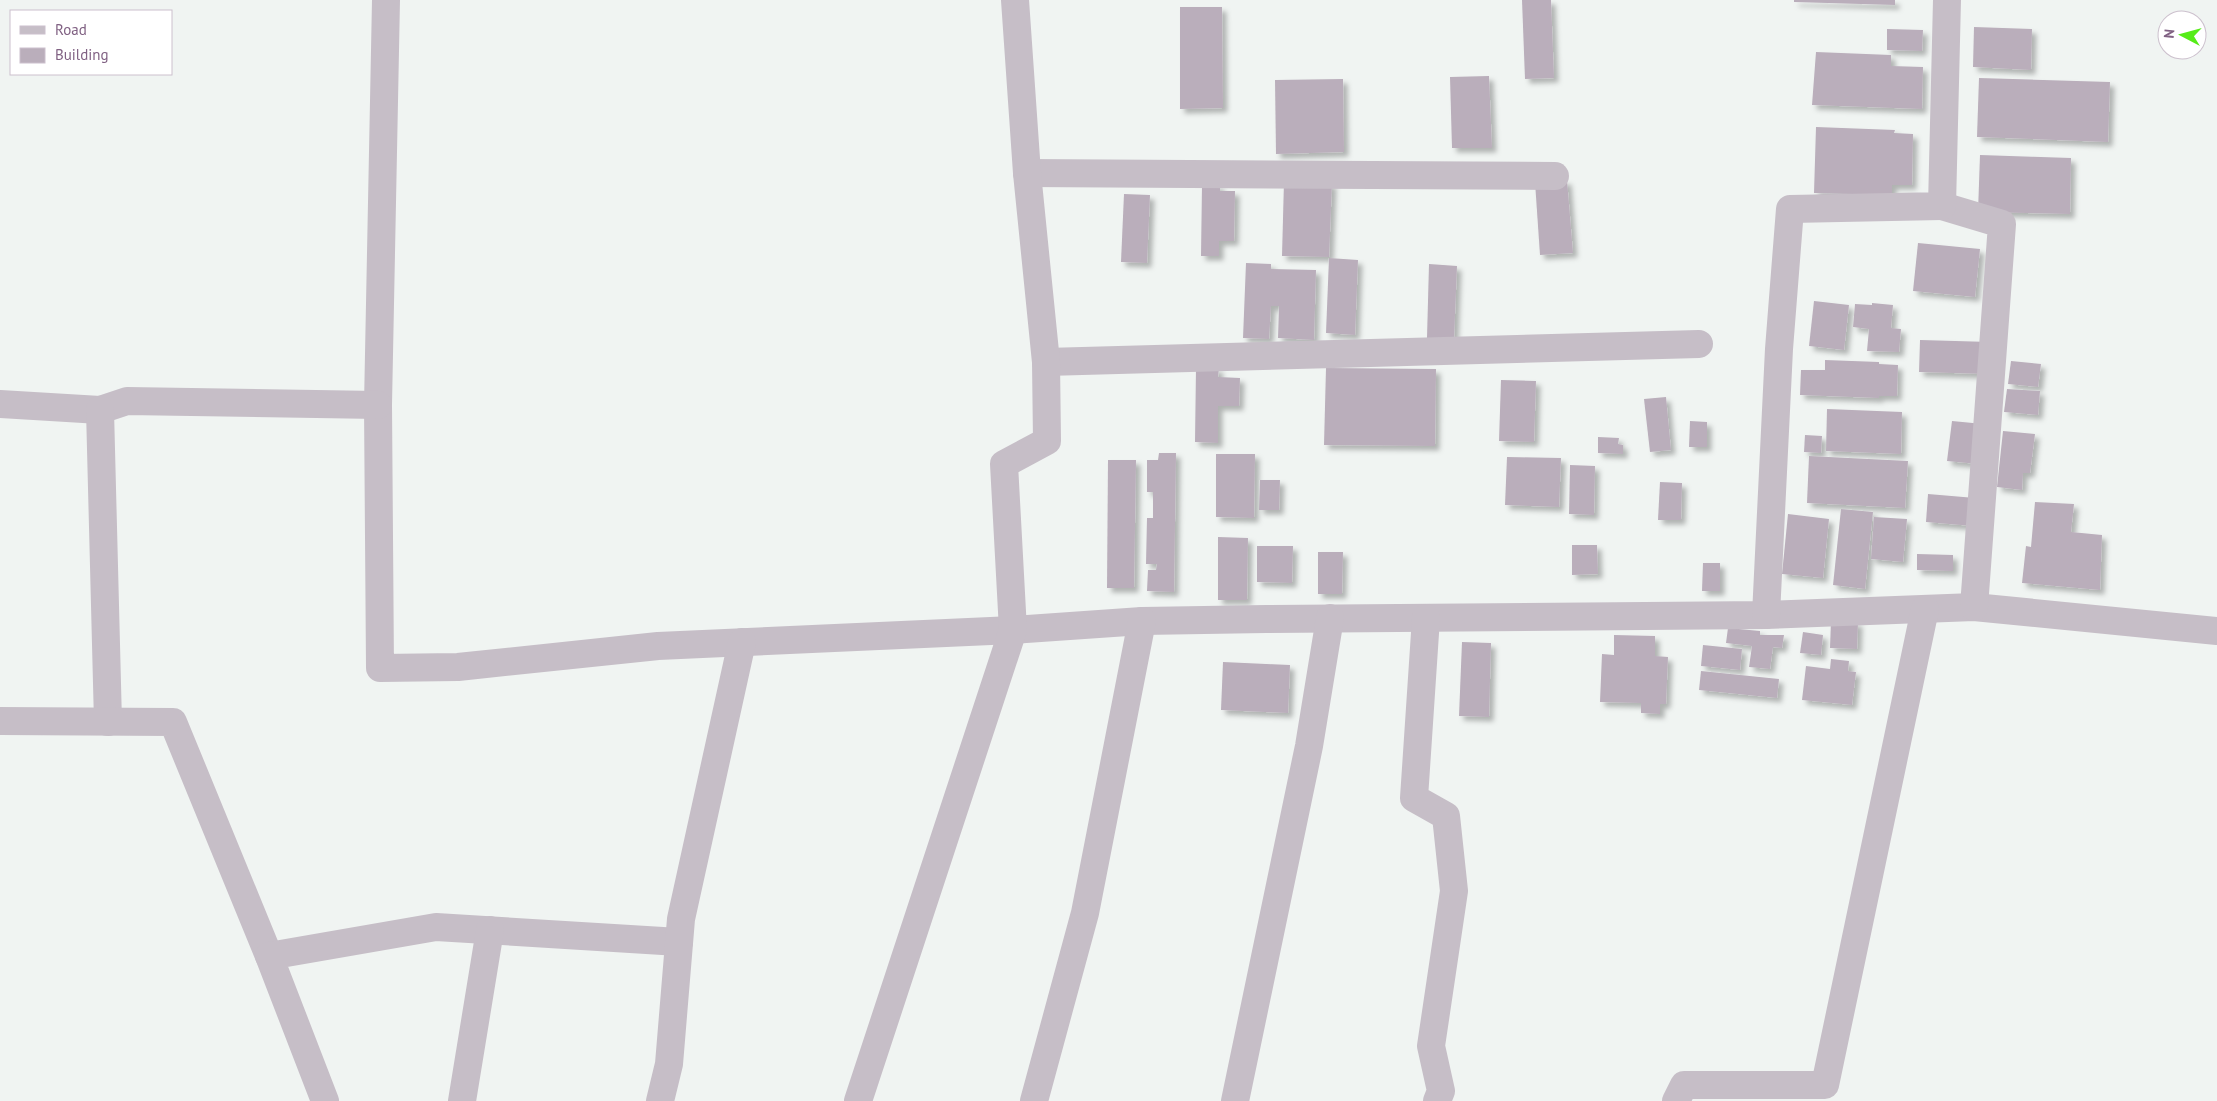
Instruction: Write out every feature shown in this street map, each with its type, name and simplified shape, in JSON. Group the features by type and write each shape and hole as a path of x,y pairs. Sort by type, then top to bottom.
{"street":[{"path":"386,0 378,405 380,668 458,667 658,646 1013,630 1142,621 1766,615 1974,607 2217,631"},
{"path":"858,1101 1013,630 1004,464 1047,441 1046,362 1027,173 1015,0"},
{"path":"1942,206 1947,0"},
{"path":"1027,173 1555,176"},
{"path":"1766,615 1779,350 1790,209 1942,206 2002,224 1974,607"},
{"path":"1046,362 1699,344"},
{"path":"0,404 100,410 127,401 378,405"},
{"path":"100,410 108,722"},
{"path":"1676,1101 1684,1085 1825,1085 1925,610"},
{"path":"1235,1101 1309,746 1330,618"},
{"path":"1426,618 1414,798 1446,816 1454,891 1431,1046 1441,1091 1437,1101"},
{"path":"1034,1101 1085,913 1142,621"},
{"path":"660,1101 669,1064 681,919 742,642"},
{"path":"0,721 173,722 269,956 325,1101"},
{"path":"269,956 436,927 679,942"},
{"path":"462,1101 490,930"}],"building":[{"path":"1522,0 1551,0 1554,78 1525,79"},
{"path":"1794,0 1895,0 1895,5 1794,2"},
{"path":"1180,7 1222,7 1223,108 1180,109"},
{"path":"1974,27 2032,29 2031,70 1973,67"},
{"path":"1887,29 1923,30 1922,51 1887,50"},
{"path":"1816,52 1891,55 1891,66 1923,67 1922,109 1812,105"},
{"path":"1489,76 1492,148 1452,148 1450,77"},
{"path":"1979,78 2110,82 2108,142 1977,137"},
{"path":"1343,79 1344,152 1276,154 1275,80"},
{"path":"1816,127 1895,130 1894,133 1913,134 1912,185 1892,185 1892,195 1814,193"},
{"path":"1980,155 2071,158 2070,214 1978,212"},
{"path":"1567,180 1573,253 1540,255 1535,182"},
{"path":"1284,181 1332,183 1329,257 1282,256"},
{"path":"1202,185 1220,185 1220,191 1235,191 1234,241 1219,241 1219,256 1201,256"},
{"path":"1124,194 1150,195 1147,263 1121,262"},
{"path":"1918,243 1980,249 1975,297 1913,291"},
{"path":"1329,258 1358,260 1355,335 1326,333"},
{"path":"1246,263 1271,264 1271,269 1316,270 1314,340 1278,338 1279,306 1271,306 1269,339 1243,338"},
{"path":"1429,264 1457,266 1454,339 1427,338"},
{"path":"1814,301 1849,305 1844,350 1809,346"},
{"path":"1872,303 1893,305 1891,328 1901,329 1899,352 1867,351 1869,329 1853,327 1855,304 1872,305"},
{"path":"1920,340 1990,342 1988,374 1919,372"},
{"path":"1825,360 1879,362 1879,364 1898,365 1897,396 1879,396 1879,398 1800,395 1801,370 1825,370"},
{"path":"2011,361 2041,364 2038,387 2008,384"},
{"path":"1196,368 1219,368 1218,377 1240,378 1239,406 1218,406 1218,443 1195,442"},
{"path":"1326,368 1436,369 1435,446 1324,445"},
{"path":"1501,380 1536,381 1534,442 1499,441"},
{"path":"2007,389 2040,391 2038,415 2004,412"},
{"path":"1666,397 1671,450 1650,452 1644,399"},
{"path":"1827,409 1902,412 1901,454 1826,451"},
{"path":"1690,421 1707,422 1707,447 1689,447"},
{"path":"1952,421 1983,424 1978,464 1947,461"},
{"path":"2003,431 2035,434 2030,473 2023,473 2022,490 1997,487"},
{"path":"1805,435 1822,436 1821,453 1804,452"},
{"path":"1598,437 1619,438 1618,444 1623,445 1623,454 1598,453"},
{"path":"1159,453 1176,453 1174,592 1147,591 1148,570 1156,570 1157,564 1146,564 1147,518 1153,518 1153,492 1147,492 1147,460 1158,460"},
{"path":"1216,454 1255,454 1254,518 1216,517"},
{"path":"1809,456 1908,461 1905,508 1807,503"},
{"path":"1507,457 1561,458 1559,507 1505,505"},
{"path":"1108,460 1136,460 1134,588 1107,588"},
{"path":"1570,465 1595,466 1594,515 1569,514"},
{"path":"1260,480 1280,480 1279,510 1259,510"},
{"path":"1660,482 1682,483 1681,520 1658,520"},
{"path":"1928,494 1975,498 1973,526 1926,522"},
{"path":"2035,502 2074,504 2071,532 2102,535 2100,590 2022,583 2026,546 2031,547"},
{"path":"1841,509 1873,512 1865,589 1833,585"},
{"path":"1788,514 1829,519 1823,578 1782,574"},
{"path":"1874,517 1907,519 1903,562 1871,559"},
{"path":"1218,537 1248,538 1247,600 1218,600"},
{"path":"1572,545 1597,545 1598,574 1572,575"},
{"path":"1257,546 1293,546 1292,583 1257,582"},
{"path":"1318,552 1343,552 1342,594 1318,594"},
{"path":"1917,554 1953,555 1953,571 1917,570"},
{"path":"1703,563 1720,563 1720,591 1702,591"},
{"path":"1831,621 1858,622 1857,649 1830,648"},
{"path":"1728,628 1760,631 1760,635 1784,635 1782,648 1773,647 1770,669 1749,667 1752,646 1726,643"},
{"path":"1803,632 1823,635 1821,655 1800,653"},
{"path":"1614,635 1655,636 1655,656 1668,657 1666,704 1660,704 1660,714 1641,713 1641,703 1600,702 1602,654 1614,655"},
{"path":"1462,642 1491,643 1489,717 1459,716"},
{"path":"1703,645 1742,649 1740,670 1701,666"},
{"path":"1831,659 1849,661 1848,671 1856,672 1852,705 1802,700 1806,666 1830,669"},
{"path":"1223,662 1290,665 1288,713 1221,710"},
{"path":"1701,671 1779,679 1777,698 1699,690"}]}
